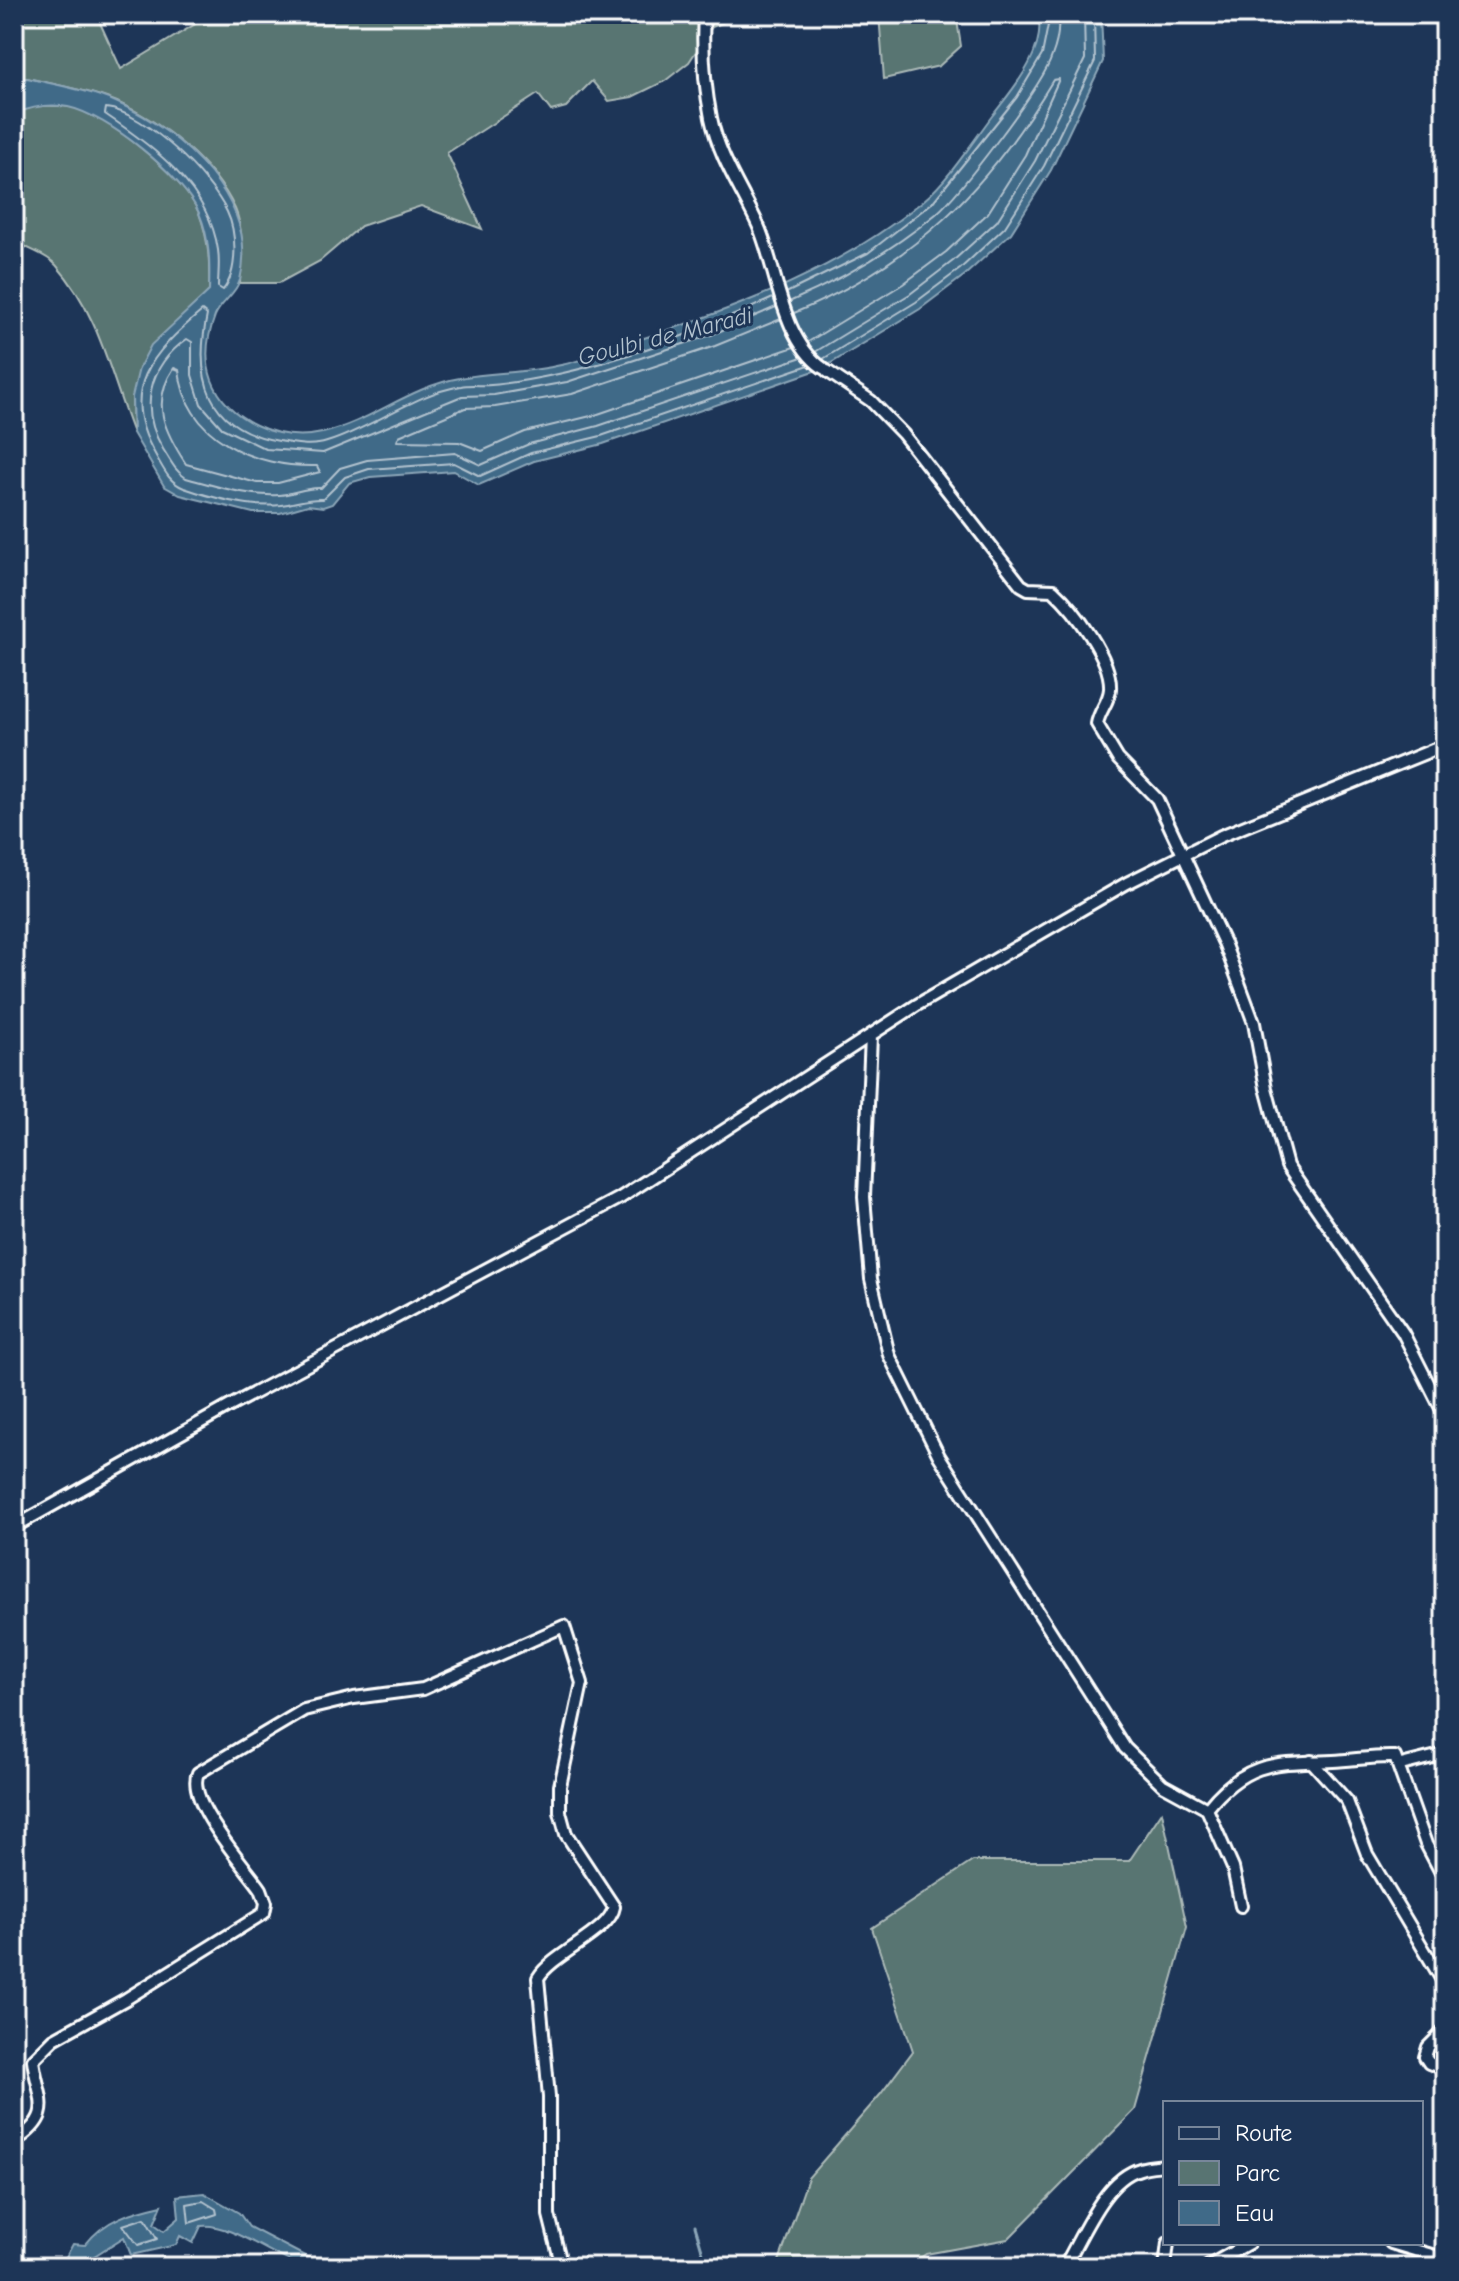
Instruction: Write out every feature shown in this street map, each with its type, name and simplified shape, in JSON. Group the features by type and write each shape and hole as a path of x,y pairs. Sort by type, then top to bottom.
{"street":[{"path":"704,14 702,50 712,122 770,256 776,288 804,349 825,370 871,401 903,434 1021,585 1028,589 1053,590 1081,622 1110,680 1110,692 1097,724 1118,759 1157,799 1243,987 1287,1166 1403,1333 1445,1416"},
{"path":"14,1527 230,1406 620,1198 1044,928 1181,854 1445,745"},
{"path":"871,1036 864,1197 871,1279 889,1355 939,1456 1125,1748 1163,1785 1207,1809 1233,1868 1241,1906"},
{"path":"14,2142 31,2129 42,2112 44,2100 33,2060 40,2049 264,1913 266,1903 261,1889 204,1810 196,1780 198,1773 304,1710 366,1696 423,1689 564,1626 582,1683 560,1786 560,1812 566,1834 614,1910 608,1921 567,1949 538,1978 549,2097 549,2215 562,2267"},
{"path":"1401,1765 1445,1754"},
{"path":"1207,1809 1222,1791 1247,1772 1277,1762 1392,1757 1401,1765 1416,1817 1445,1880"},
{"path":"1311,1761 1347,1801 1367,1854 1445,1985"},
{"path":"1445,2030 1428,2047 1425,2057 1429,2063 1445,2069"},
{"path":"1064,2267 1109,2193 1125,2176 1139,2169 1163,2165"},
{"path":"1165,2267 1168,2245"},
{"path":"1207,2267 1246,2245"},
{"path":"1398,2245 1445,2259"}],"green space":[{"path":"14,14 96,14 121,69 212,14 744,14 712,27 689,62 665,81 632,97 609,101 592,81 566,107 551,111 538,94 447,153 482,229 421,206 361,226 320,261 279,283 240,283 242,246 238,218 226,192 214,176 185,146 134,110 84,91 27,78 14,80"},
{"path":"879,14 956,14 961,46 939,66 884,79"},
{"path":"32,106 80,109 116,129 166,170 199,213 208,252 209,291 182,319 132,397 133,433 102,345 83,303 56,265 14,239 14,114"},
{"path":"1162,1812 1187,1927 1135,2110 1008,2239 926,2254 907,2267 777,2267 808,2178 880,2095 913,2051 872,1928 973,1861 1129,1861"}],"water":[{"name":"Goulbi de Maradi","path":"1038,14 1101,14 1103,61 1051,170 1011,233 965,275 920,309 823,368 603,444 534,461 479,485 454,471 370,477 349,483 332,504 323,507 308,505 280,513 253,513 180,495 164,486 133,433 132,397 139,368 151,345 209,291 205,232 190,198 142,149 84,112 54,105 14,114 14,80 27,78 73,88 118,103 143,116 190,151 211,173 227,197 239,224 243,251 238,285 217,311 210,333 207,350 212,380 228,405 256,425 284,434 310,435 360,420 434,385 473,376 549,368 603,353 718,313 790,283 859,246 923,201 959,161 1026,69 1038,42"},
{"path":"204,2193 239,2213 249,2227 318,2263 308,2266 296,2263 232,2232 201,2226 193,2243 180,2236 176,2245 131,2255 124,2237 77,2267 62,2264 73,2244 85,2245 101,2229 129,2214 162,2205 154,2224 164,2231 179,2218 177,2196"}],"waterway":[{"path":"695,2226 707,2267"}]}
